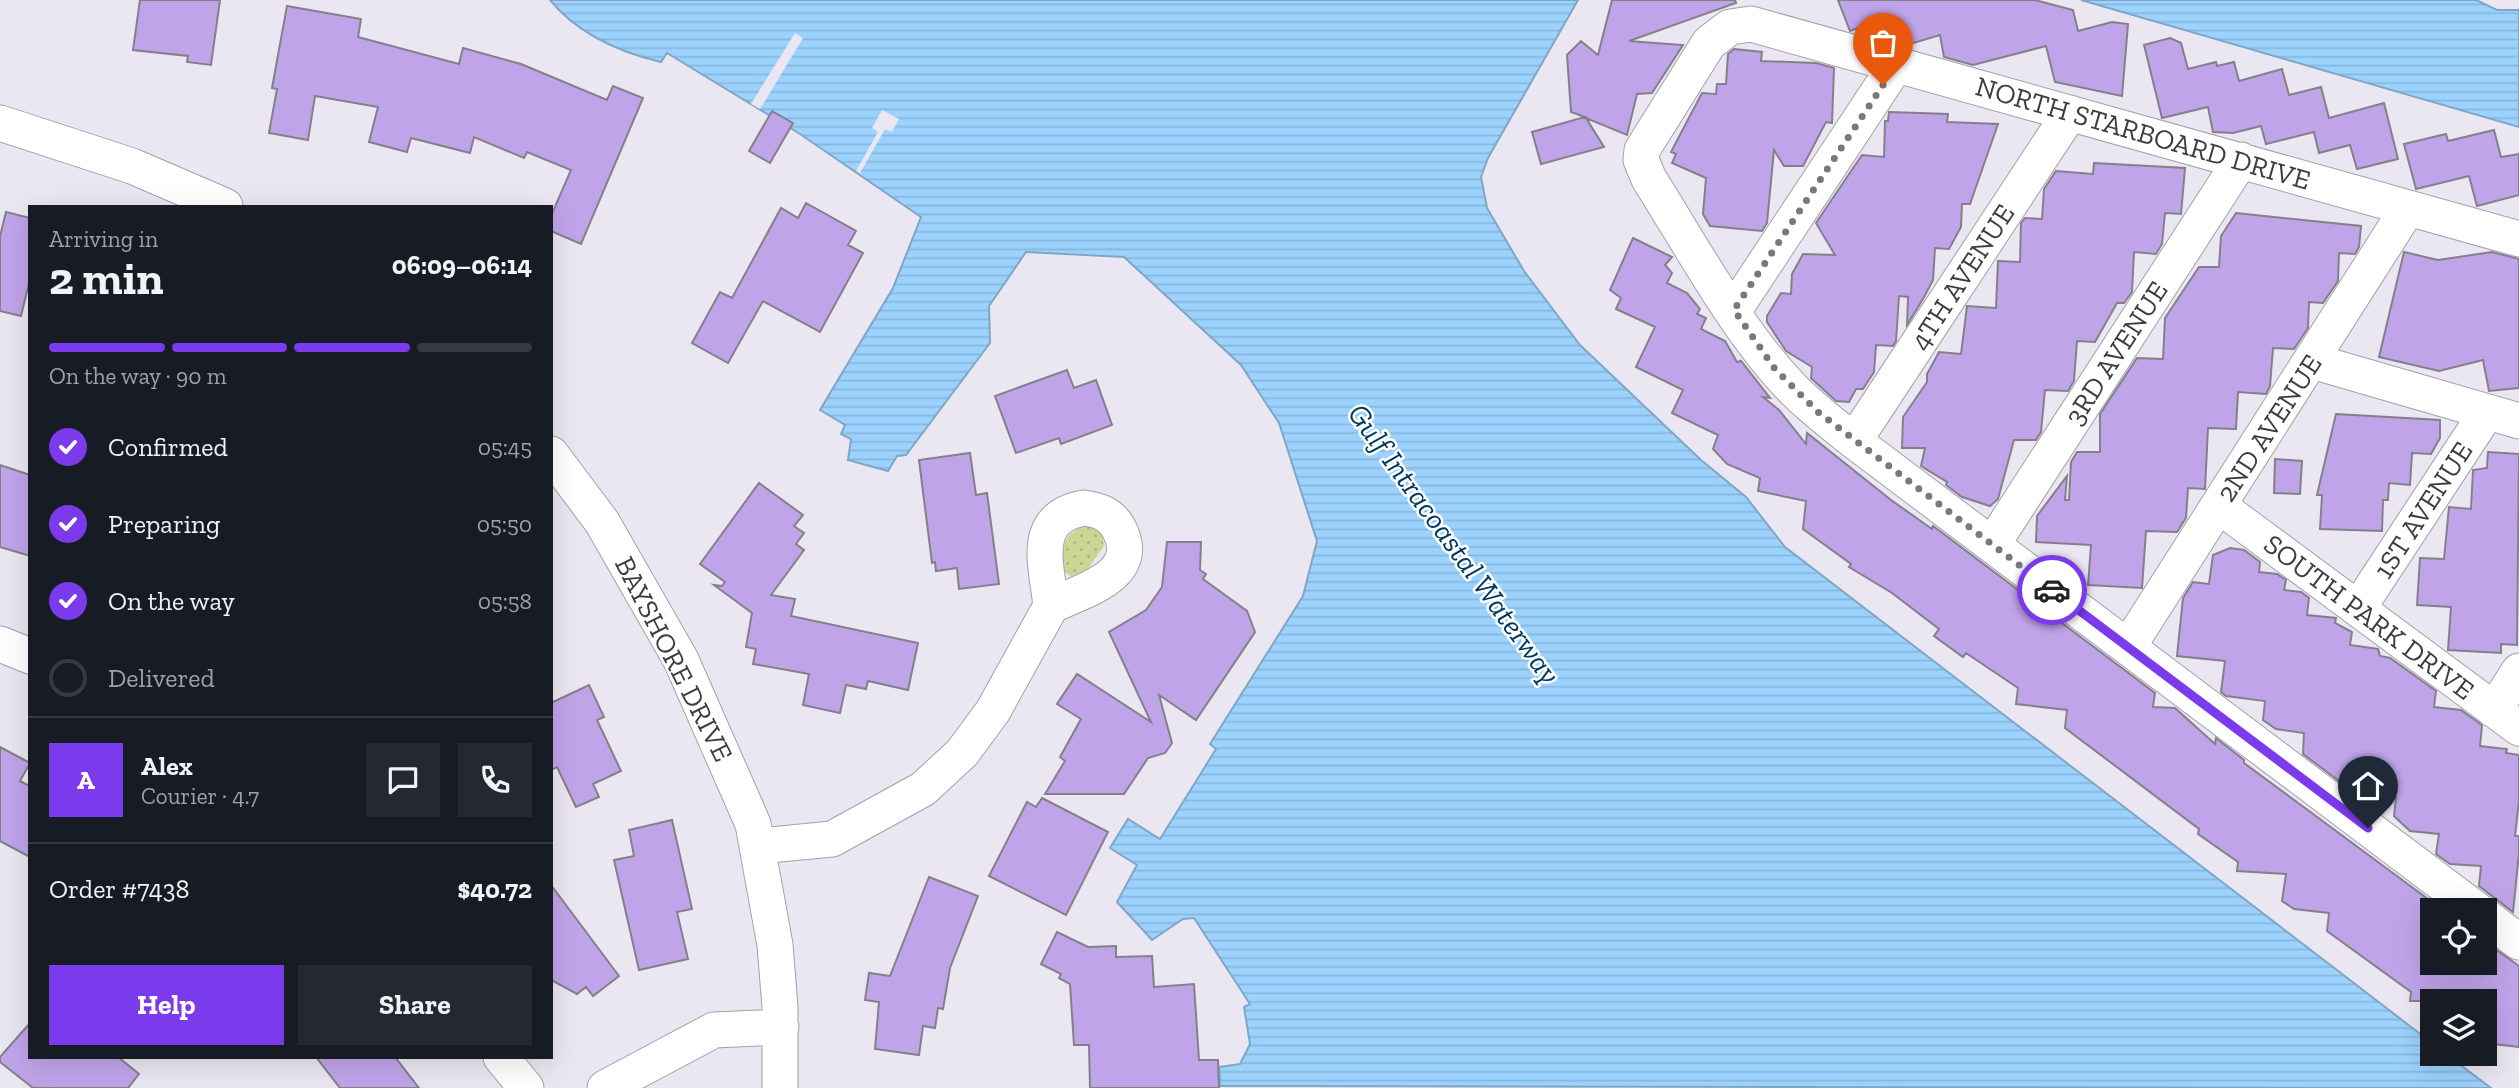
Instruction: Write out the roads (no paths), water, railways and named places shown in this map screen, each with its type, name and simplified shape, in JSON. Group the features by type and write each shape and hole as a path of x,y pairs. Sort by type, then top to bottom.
{"street":[{"name":"NORTH STARBOARD DRIVE","path":"2461,898 1854,441 1796,392 1775,369 1734,310 1649,179 1641,160 1642,150 1714,37 1730,27 1751,24 1898,62 2519,239"},
{"path":"1734,310 1898,62"},
{"name":"4TH AVENUE","path":"1854,441 2070,113"},
{"path":"0,123 132,166 223,205"},
{"name":"3RD AVENUE","path":"1992,545 2241,160"},
{"name":"2ND AVENUE","path":"2127,647 2409,208"},
{"path":"2312,361 2503,417"},
{"name":"1ST AVENUE","path":"2360,607 2503,417"},
{"name":"BAYSHORE DRIVE","path":"553,457 602,522 681,660 746,803 760,846 774,934 781,1027 780,1088"},
{"name":"SOUTH PARK DRIVE","path":"2219,506 2360,607 2507,719"},
{"path":"760,846 832,839 923,789 962,753 993,711 1051,606"},
{"path":"0,644 28,655"},
{"path":"2507,719 2519,671"},
{"path":"2497,925 2519,942"},
{"path":"605,1088 714,1030 781,1027"},
{"path":"503,1059 526,1088"}],"water":[{"name":"Gulf Intracoastal Waterway","path":"550,0 1578,0 1488,158 1481,177 1487,208 1524,271 1580,345 1701,460 1746,497 1785,547 2420,1034 2420,1066 2462,1066 2491,1088 1220,1086 1219,1067 1240,1064 1250,1044 1244,1007 1250,1004 1194,918 1183,919 1152,940 1117,902 1137,865 1110,848 1128,819 1160,839 1216,749 1210,744 1303,596 1317,541 1279,423 1241,365 1124,257 1026,252 989,306 990,343 906,455 897,456 888,471 848,460 851,439 841,434 845,425 820,410 893,288 921,217 800,134 667,53 661,62 630,53 586,32"},
{"path":"2081,0 2476,0 2497,10 2519,10 2519,127"}]}
